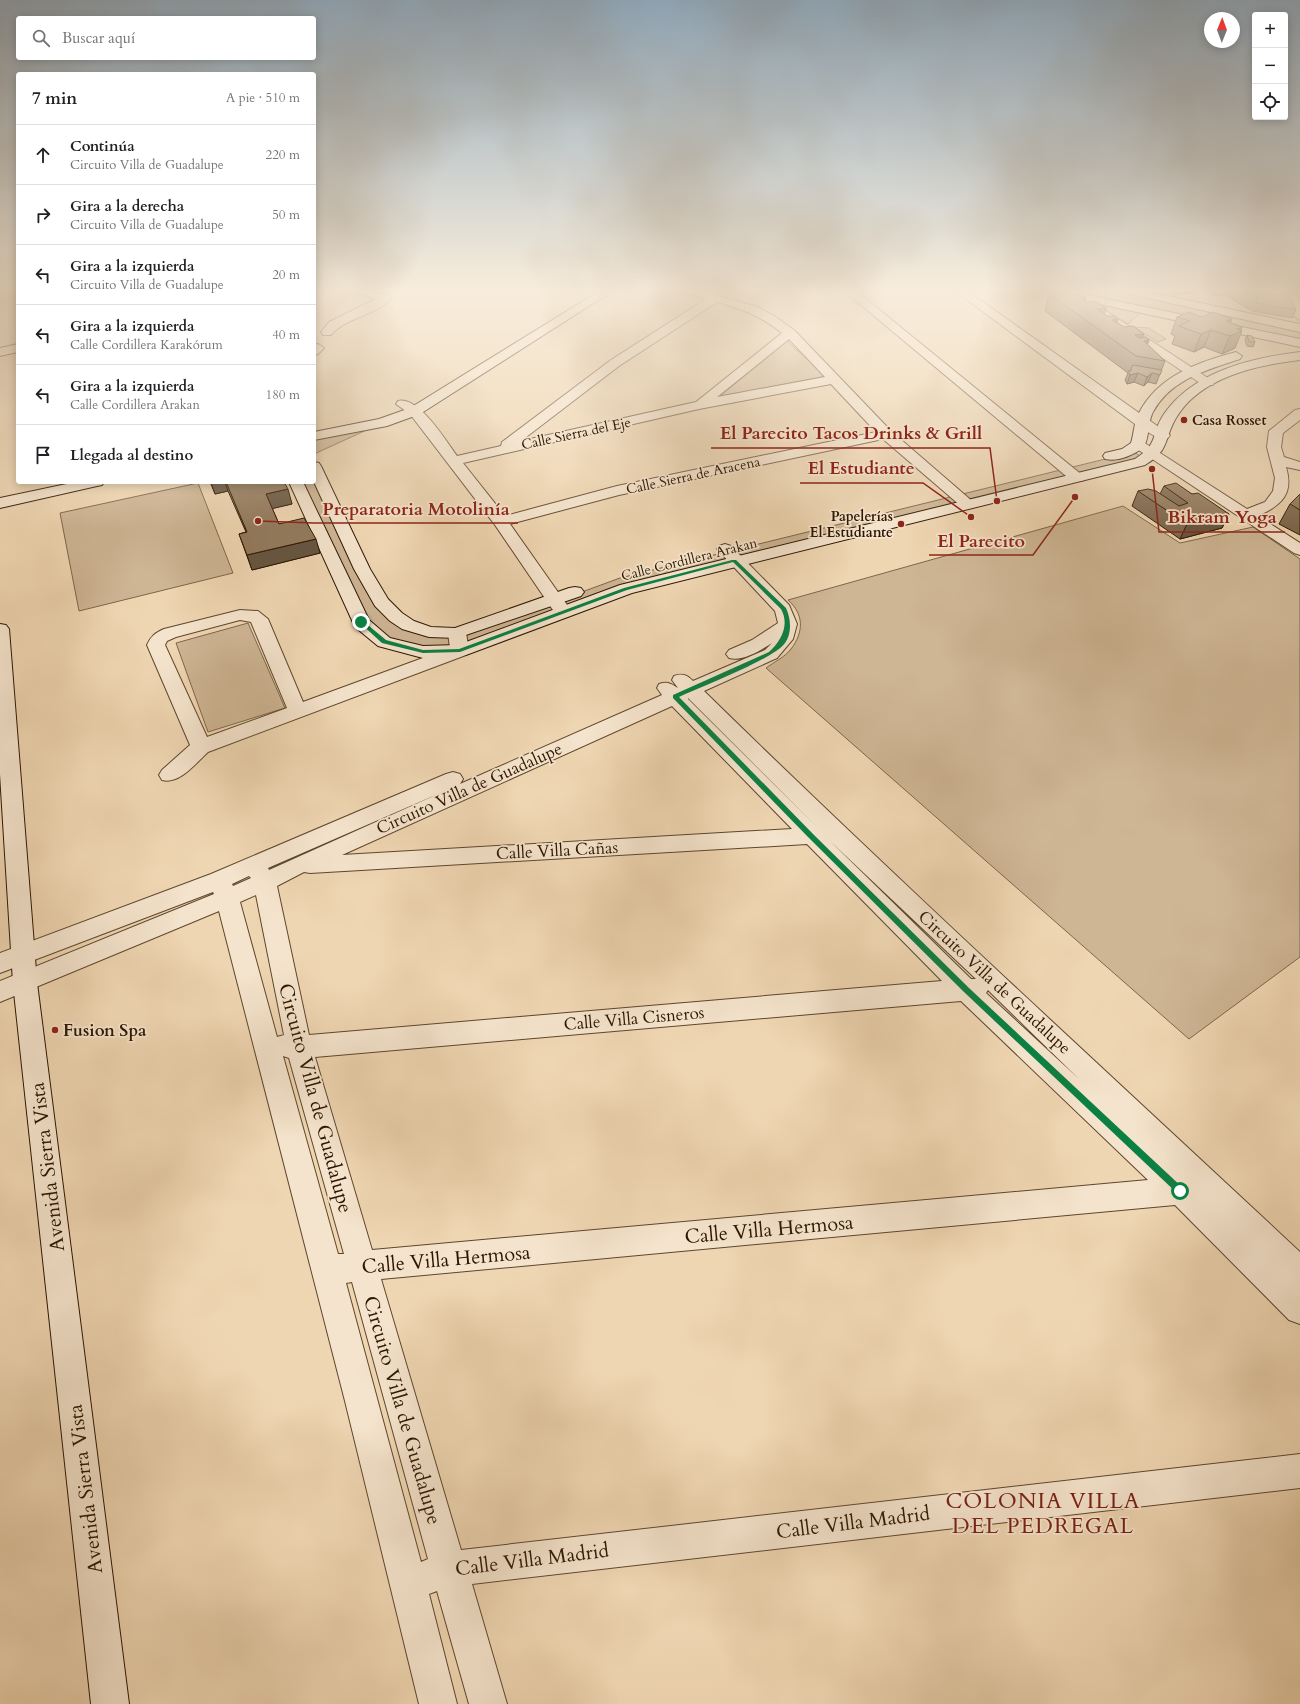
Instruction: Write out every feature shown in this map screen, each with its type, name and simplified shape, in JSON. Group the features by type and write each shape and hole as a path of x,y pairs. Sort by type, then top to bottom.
{"street":[{"path":"316,427 409,408 467,370"},
{"path":"336,445 382,424 474,370"},
{"path":"502,449 608,370"},
{"name":"Calle Sierra del Eje","path":"699,405 743,370"},
{"path":"825,370 886,434 961,500"},
{"path":"945,370 1077,478"},
{"path":"1068,370 1144,424 1163,435"},
{"path":"1208,382 1192,370 1156,396 1145,414 1144,424 1138,445 1300,550"},
{"path":"1153,455 1170,416 1191,392 1223,375 1240,370"},
{"name":"Calle Sierra del Eje","path":"453,461 699,405 834,379"},
{"path":"409,408 501,522 558,606"},
{"path":"1247,515 1270,505 1281,491 1282,478 1274,447 1276,431 1297,417"},
{"path":"316,436 382,424"},
{"name":"Calle Sierra de Aracena","path":"501,522 617,491 886,434"},
{"name":"Calle Cordillera Arakan","path":"961,500 1062,466 1127,452 1138,445"},
{"name":"Calle Cordillera Arakan","path":"297,484 361,622 384,642 423,652 458,642 558,606 626,589 729,555 961,500 1077,478 1140,462 1153,455"},
{"path":"1278,460 1300,466"},
{"name":"Calle Cordillera Arakan","path":"316,470 362,569 381,602 396,617 408,625 458,642"},
{"path":"0,493 43,484"},
{"path":"0,503 88,484"},
{"name":"Circuito Villa de Guadalupe","path":"12,988 223,889 260,874 292,858 678,688 771,654 783,642 788,624 788,616 783,608 729,555"},
{"path":"201,747 156,645 159,638 170,633 240,615 252,615 259,619 298,712"},
{"name":"Avenida Sierra Vista","path":"0,629 12,988 110,1704"},
{"path":"169,775 201,747 298,712 458,642"},
{"name":"Circuito Villa de Guadalupe","path":"678,688 1001,987 1300,1273"},
{"name":"Circuito Villa de Guadalupe","path":"678,688 811,835 966,990 1180,1191 1300,1310"},
{"name":"Calle Villa Cañas","path":"292,858 836,833"},
{"name":"Circuito Villa de Guadalupe","path":"260,874 299,1047 488,1704"},
{"name":"Circuito Villa de Guadalupe","path":"12,959 223,889"},
{"name":"Circuito Villa de Guadalupe","path":"223,889 328,1271 409,1584 438,1704"},
{"name":"Calle Villa Cisneros","path":"267,1045 299,1047 1001,987"},
{"name":"Calle Villa Hermosa","path":"328,1271 362,1266 1180,1191 1210,1186"},
{"name":"Calle Villa Madrid","path":"409,1584 448,1569 1300,1471"}],"shaded area":[{"path":"752,370 819,370 826,376 719,397"},
{"path":"382,423 316,453 316,436"},
{"path":"1134,452 1143,458 732,560 458,650 424,650 385,640 362,621 302,484 315,484 376,600 434,634 560,600 620,578"},
{"path":"198,484 233,573 79,611 60,513"},
{"path":"1123,506 1180,543 1253,527 1300,559 1300,957 1189,1039 766,668 789,652 795,643 800,630 797,611 788,600"},
{"path":"248,623 285,708 208,732 176,643"}],"building":[{"path":"1131,370 1162,370 1160,375 1152,373 1147,377 1138,373 1130,375 1128,371 1131,371"},
{"path":"1176,483 1192,494 1198,493 1229,514 1187,524 1138,491 1148,489 1156,491 1179,506 1188,503 1164,486"},
{"path":"227,484 285,484 288,489 266,494 279,524 304,518 316,539 247,555 239,534 247,532"},
{"path":"1300,494 1300,510 1290,504"}],"place":[{"name":"Casa Rosset","path":"1184,420"},
{"name":"Bikram Yoga","path":"1152,469"},
{"name":"El Parecito","path":"1075,497"},
{"name":"El Parecito Tacos Drinks & Grill","path":"997,501"},
{"name":"El Estudiante","path":"971,517"},
{"name":"Preparatoria Motolinía","path":"258,521"},
{"name":"Papelerías El Estudiante","path":"901,524"},
{"name":"Fusion Spa","path":"55,1030"}],"district":[{"name":"COLONIA VILLA DEL PEDREGAL","path":"1043,1512"}],"route":[{"path":"361,622 384,642 423,652 460,651 626,589 734,561 783,608 788,616 788,624 783,642 771,654 675,696 966,990 1180,1191"}]}
